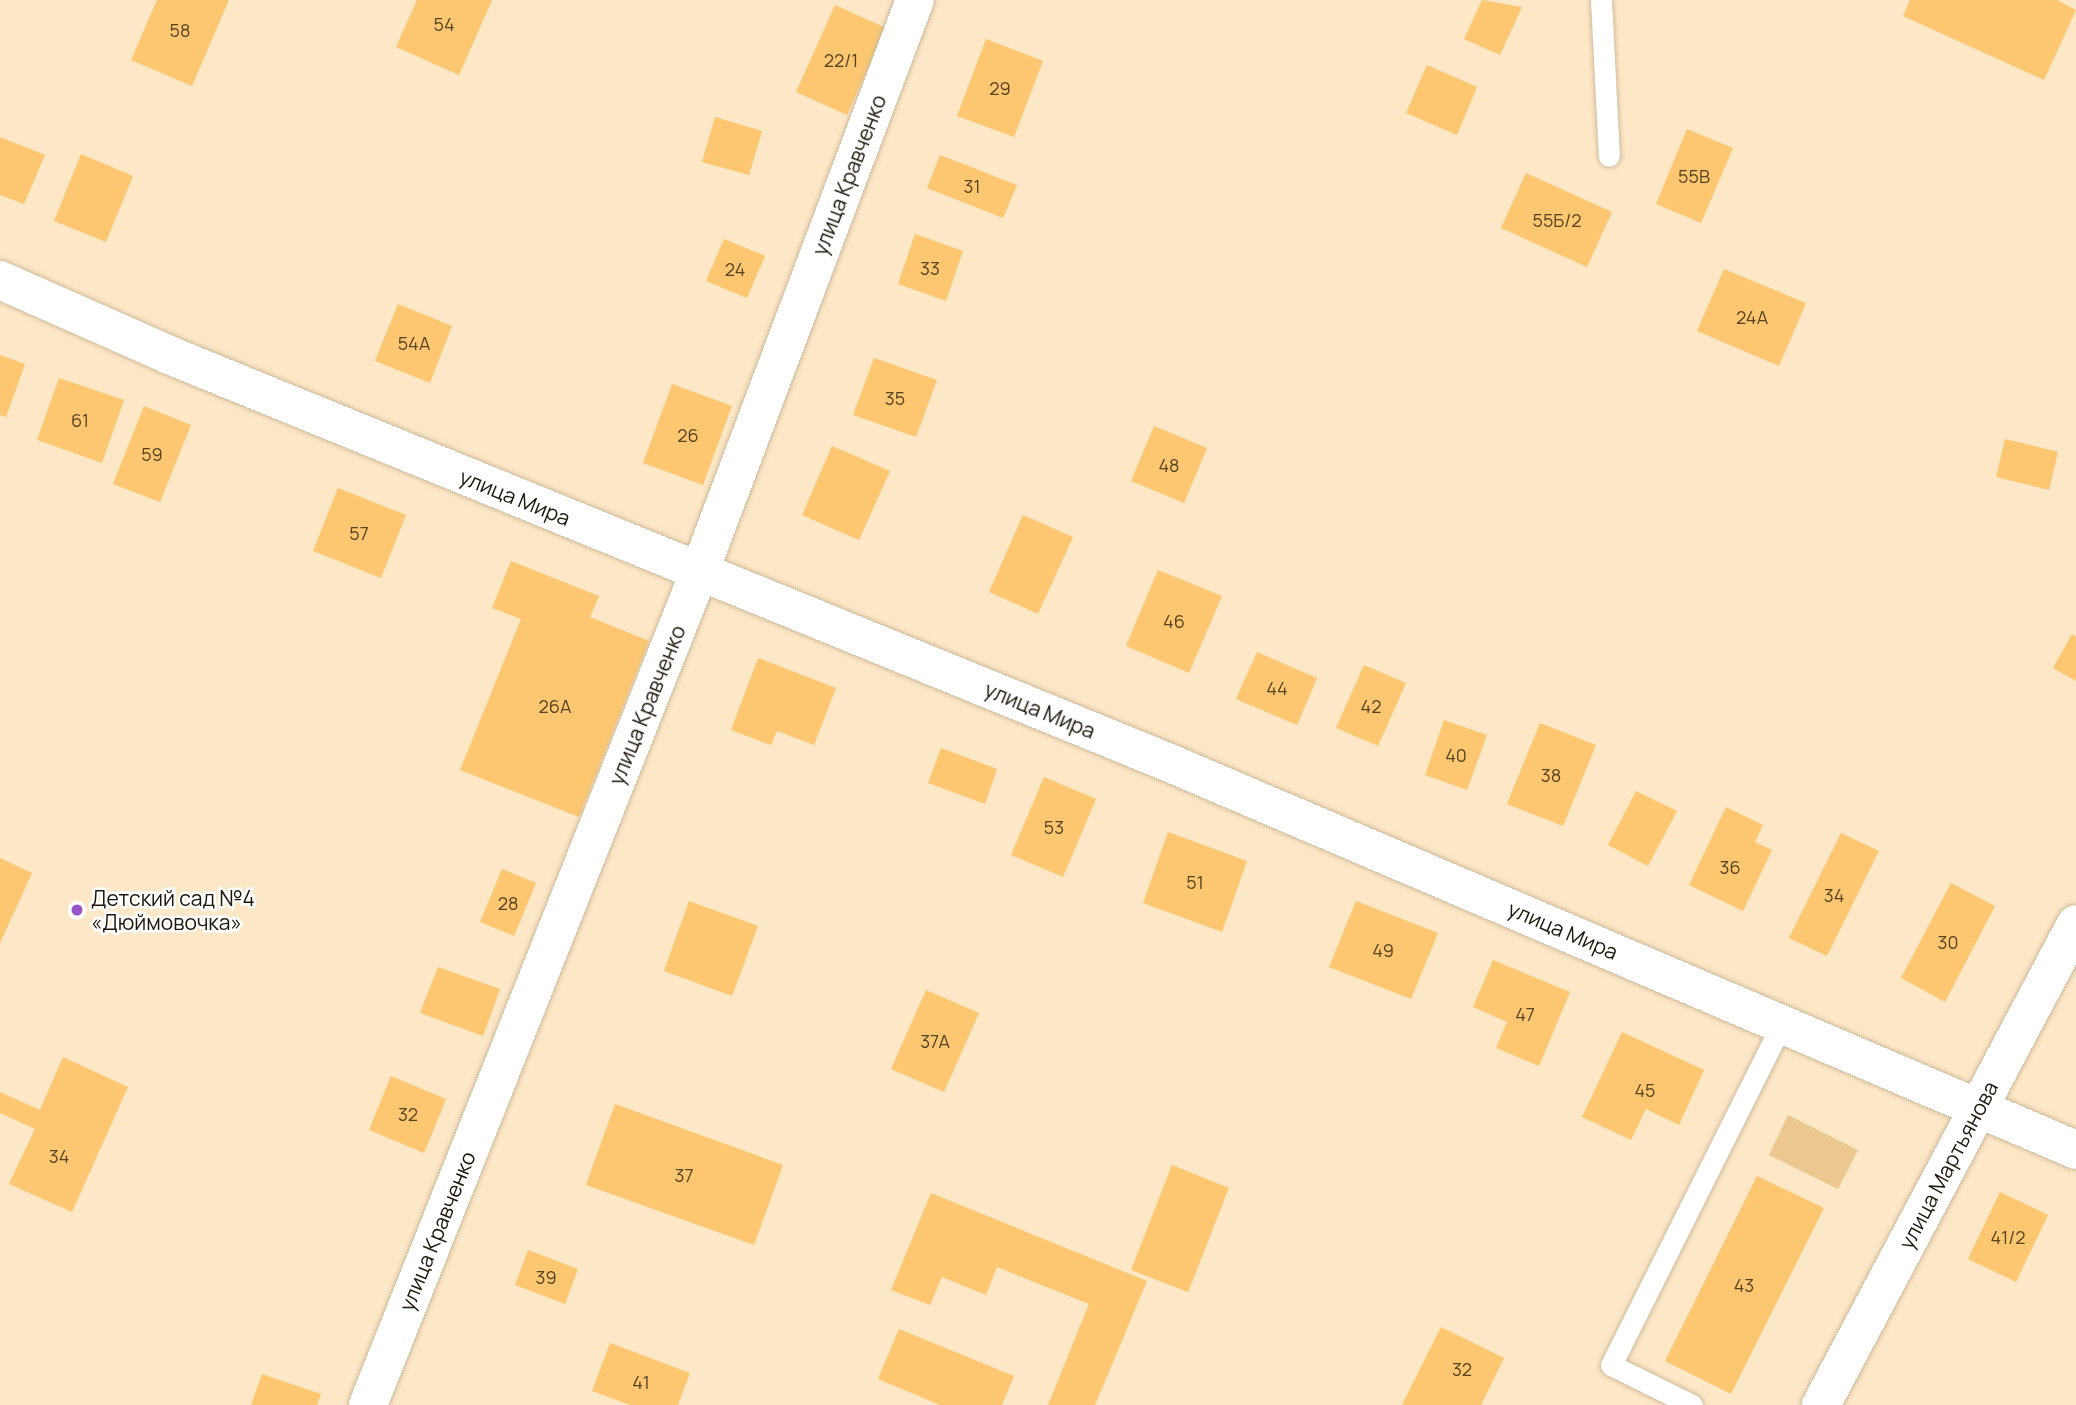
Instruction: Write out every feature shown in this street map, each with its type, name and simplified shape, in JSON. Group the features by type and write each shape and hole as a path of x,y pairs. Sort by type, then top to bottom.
{"main road":[{"name":"улица Кравченко","path":"368,1405 699,573 915,0"},
{"name":"улица Мира","path":"0,280 699,573 1172,764 2076,1150"},
{"name":"улица Мартьянова","path":"1821,1405 2076,924"}],"lane":[{"path":"1601,0 1609,156"},
{"path":"1692,1405 1611,1365 1782,1023"}],"shaded area":[{"path":"1788,1115 1858,1150 1838,1189 1769,1155"}],"building":[{"path":"157,0 229,0 192,86 131,60"},
{"path":"417,0 492,0 459,75 396,47"},
{"path":"1482,0 1522,7 1500,55 1464,39"},
{"path":"1910,0 2057,0 2076,10 2044,80 1903,16"},
{"path":"835,5 886,28 847,115 796,92"},
{"path":"986,39 1043,61 1014,137 957,116"},
{"path":"1427,65 1477,87 1457,135 1406,113"},
{"path":"715,117 762,131 749,175 702,162"},
{"path":"1687,129 1733,148 1701,223 1656,204"},
{"path":"0,137 45,155 24,204 0,195"},
{"path":"81,154 133,176 106,242 54,221"},
{"path":"940,155 1017,185 1003,218 927,188"},
{"path":"1526,173 1612,212 1587,267 1501,228"},
{"path":"915,234 963,251 946,301 898,284"},
{"path":"724,239 765,256 747,298 706,281"},
{"path":"1724,269 1806,303 1779,366 1697,331"},
{"path":"398,304 452,326 430,383 375,361"},
{"path":"0,355 25,364 6,417 0,415"},
{"path":"874,358 937,380 916,437 853,415"},
{"path":"59,378 124,400 102,463 37,440"},
{"path":"672,384 732,406 703,485 643,463"},
{"path":"144,406 191,425 160,502 113,484"},
{"path":"1154,426 1207,448 1184,503 1131,481"},
{"path":"2005,439 2058,452 2049,490 1996,477"},
{"path":"832,446 890,471 859,540 802,515"},
{"path":"338,488 406,515 381,578 313,551"},
{"path":"1023,515 1073,537 1038,614 989,592"},
{"path":"511,561 599,596 590,617 649,641 579,817 460,770 521,619 492,608"},
{"path":"1158,570 1222,596 1189,673 1126,646"},
{"path":"2072,634 2076,637 2076,681 2053,668"},
{"path":"1257,652 1317,678 1297,725 1236,699"},
{"path":"758,658 836,688 814,745 777,731 771,745 731,730"},
{"path":"1364,665 1406,683 1378,746 1336,728"},
{"path":"1444,720 1487,735 1467,790 1425,775"},
{"path":"1540,723 1596,745 1563,826 1507,804"},
{"path":"941,748 997,769 985,804 928,783"},
{"path":"1044,777 1096,799 1063,877 1011,855"},
{"path":"1636,791 1677,811 1648,866 1608,845"},
{"path":"1726,807 1763,825 1755,842 1772,850 1743,911 1689,885"},
{"path":"1168,832 1247,861 1222,932 1143,903"},
{"path":"1841,833 1879,851 1827,956 1789,938"},
{"path":"0,858 32,873 0,943"},
{"path":"502,869 536,883 514,936 480,922"},
{"path":"1951,883 1995,906 1945,1002 1901,978"},
{"path":"689,901 758,926 732,996 664,971"},
{"path":"1356,901 1438,933 1411,999 1329,967"},
{"path":"1493,960 1570,992 1539,1066 1496,1048 1507,1022 1473,1007"},
{"path":"438,967 500,989 483,1036 420,1013"},
{"path":"926,990 979,1013 944,1092 891,1069"},
{"path":"1622,1032 1704,1070 1679,1125 1646,1109 1631,1140 1582,1117"},
{"path":"63,1057 128,1087 72,1212 9,1184 35,1129 0,1113 0,1092 40,1110"},
{"path":"391,1076 446,1099 424,1153 369,1130"},
{"path":"615,1104 783,1165 754,1245 586,1185"},
{"path":"1172,1165 1229,1188 1188,1292 1131,1270"},
{"path":"1757,1176 1824,1208 1731,1394 1665,1361"},
{"path":"2000,1192 2048,1215 2016,1282 1968,1259"},
{"path":"931,1193 1147,1281 1095,1405 1048,1405 1089,1304 997,1267 986,1295 942,1277 930,1305 891,1290"},
{"path":"528,1250 578,1269 565,1304 515,1285"},
{"path":"1441,1327 1504,1358 1481,1405 1402,1405"},
{"path":"899,1329 1014,1376 1002,1405 940,1405 878,1379"},
{"path":"610,1343 690,1373 678,1405 630,1405 592,1391"},
{"path":"262,1374 321,1394 317,1405 251,1405"}],"place":[{"name":"Детский сад №4 «Дюймовочка»","path":"77,910"}]}
